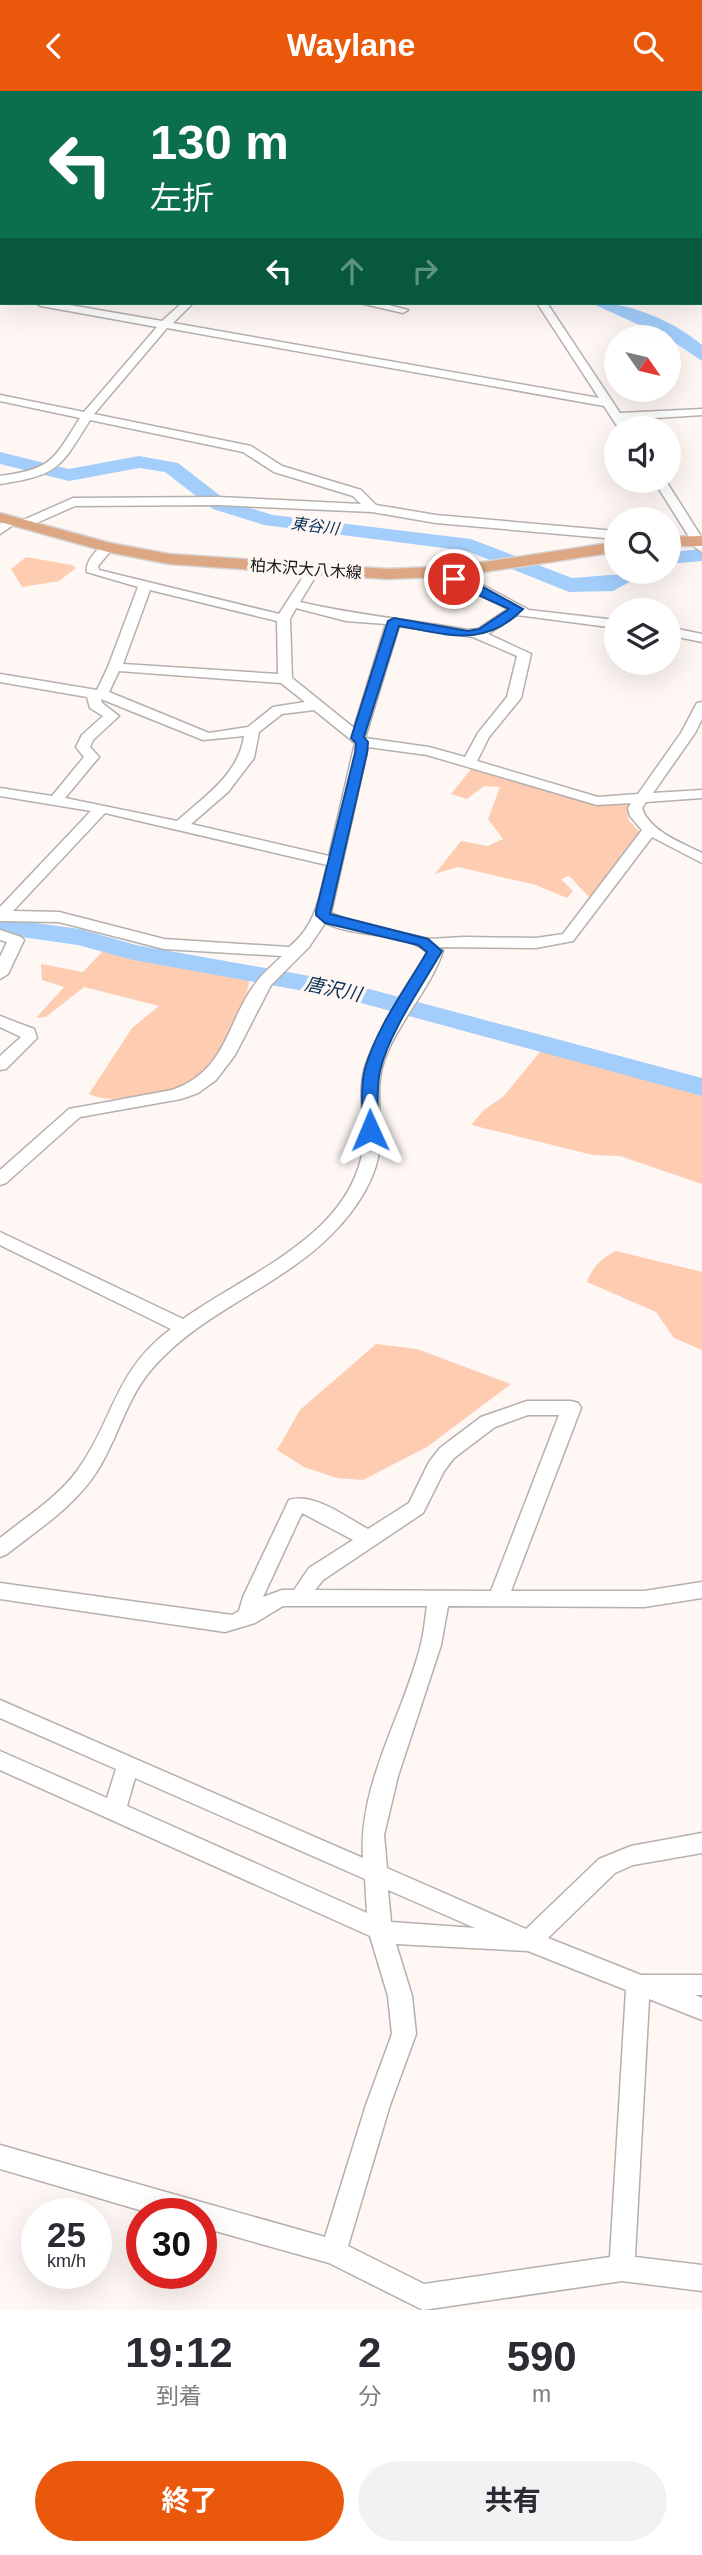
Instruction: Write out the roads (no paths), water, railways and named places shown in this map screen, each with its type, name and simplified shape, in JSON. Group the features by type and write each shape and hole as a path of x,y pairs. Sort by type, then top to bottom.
{"main road":[{"name":"柏木沢大八木線","path":"10,523 107,547 185,561 314,569 435,573 604,549"},
{"path":"681,542 701,543"}],"street":[{"path":"52,305 604,402"},
{"path":"0,480 29,476 53,466 88,414 164,325 186,305"},
{"path":"376,305 403,310"},
{"path":"543,305 604,398"},
{"path":"0,398 88,414 247,449 278,469 356,493 372,508"},
{"path":"607,403 617,416"},
{"path":"635,416 702,412"},
{"path":"668,493 701,543"},
{"path":"10,523 74,502 218,501 372,508 436,519 604,534"},
{"path":"107,547 92,565 93,572 283,619"},
{"path":"285,679 283,619 314,569"},
{"path":"435,573 470,584 537,617 604,623"},
{"path":"56,800 92,757 83,747 87,738 112,716 95,705 98,693 116,667 145,586"},
{"path":"294,604 346,617 394,621 451,633 482,632 517,609"},
{"path":"0,1179 75,1113 192,1089 210,1076 227,1055 270,976 296,951 323,915 360,740 394,621"},
{"path":"469,763 483,736 514,698 524,654 474,633"},
{"path":"681,634 702,638"},
{"path":"116,667 285,679 360,740 420,749 597,801 702,794"},
{"path":"0,678 98,693 208,737 252,731 278,710 317,705"},
{"path":"702,706 695,734 635,808 635,815 650,829 702,859"},
{"path":"181,825 223,789 249,755 252,731"},
{"path":"0,792 102,808 334,862"},
{"path":"1,913 102,808"},
{"path":"323,915 337,923 429,944 448,940 568,939 650,829"},
{"path":"1,913 59,917 164,944 296,951"},
{"path":"0,935 16,940 0,974"},
{"path":"0,1549 85,1475 135,1378 160,1347 183,1327 315,1241 348,1207 368,1165 371,1152 370,1086 373,1067 398,1014 435,954 429,944"},
{"path":"0,1021 21,1028 28,1033 29,1038 0,1065"},
{"path":"0,1238 183,1327"},
{"path":"302,1598 306,1585 316,1574 416,1508 442,1460 488,1422 527,1408 571,1408 498,1599"},
{"path":"248,1617 253,1597 296,1505 306,1506 369,1539"},
{"path":"0,1591 225,1624 248,1617 270,1602 282,1598 643,1599 702,1590"},
{"path":"333,2252 378,2105 404,2034 400,1996 380,1929 373,1835 387,1776 431,1645 439,1598"},
{"path":"0,1709 529,1941 702,2009"},
{"path":"0,1760 380,1929 398,1934 529,1941 607,1866 632,1856 702,1843"},
{"path":"115,1810 128,1764"},
{"path":"638,1985 702,1985"},
{"path":"622,2268 638,1985"},
{"path":"0,2157 140,2198"},
{"path":"217,2219 333,2252 422,2304 622,2268 702,2278"}],"waterway":[{"path":"605,305 682,338 702,355"},
{"name":"東谷川","path":"0,458 69,475 139,462 171,467 220,505 271,521 471,545 569,585 613,584"},
{"name":"東谷川","path":"681,557 702,555"},
{"name":"唐沢川","path":"0,926 80,937 133,952 343,990 477,1024 702,1087"}]}
